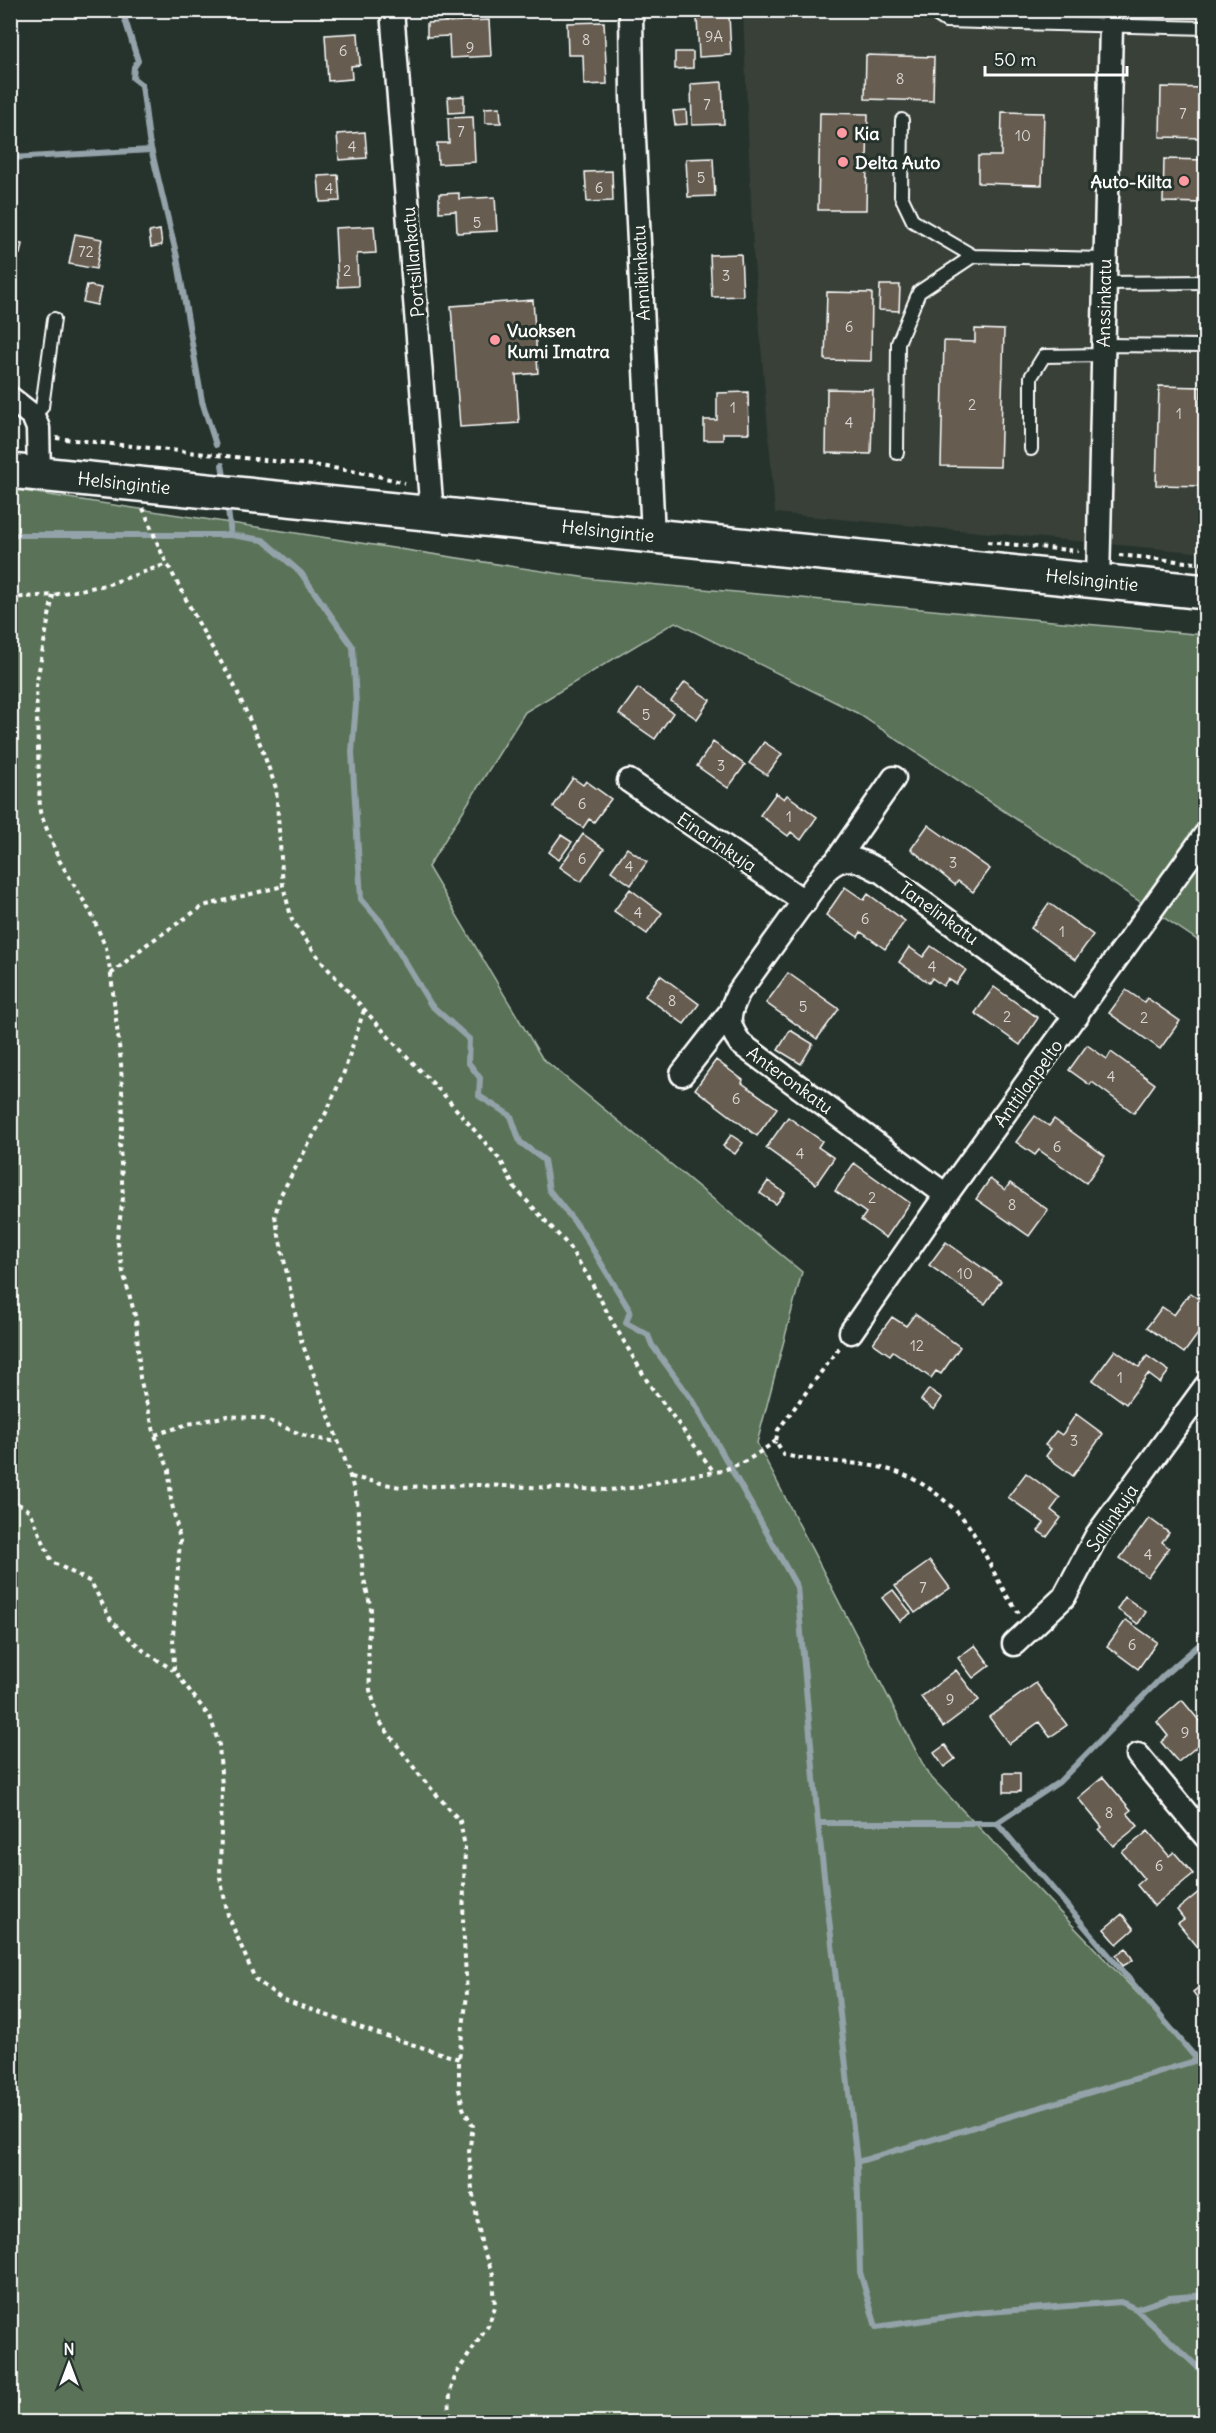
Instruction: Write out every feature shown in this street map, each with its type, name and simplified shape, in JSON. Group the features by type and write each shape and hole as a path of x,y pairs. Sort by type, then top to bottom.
{"main road":[{"name":"Helsingintie","path":"25,473 134,484 431,502 653,536 1206,592"}],"street":[{"name":"Portsillankatu","path":"392,10 431,502"},
{"name":"Annikinkatu","path":"631,10 633,108 653,536"},
{"name":"Anssinkatu","path":"1098,581 1111,18"},
{"path":"10,398 36,427 25,473"},
{"path":"682,1074 728,1015 738,993 827,869 837,860 894,778"},
{"name":"Einarinkuja","path":"629,782 804,902"},
{"name":"Anttilanpelto","path":"852,1332 946,1195 1206,834"},
{"name":"Tanelinkatu","path":"837,860 858,859 882,872 1077,1016"},
{"name":"Anteronkatu","path":"728,1015 732,1031 741,1044 946,1195"},
{"name":"Sallinkuja","path":"1014,1644 1064,1597 1097,1535 1206,1386"},
{"path":"1137,1755 1206,1837"}],"lane":[{"path":"929,10 946,21 1111,18 1206,28"},
{"path":"902,120 901,196 913,221 973,256 1105,259"},
{"path":"897,453 898,343 919,292 973,256"},
{"path":"1105,283 1206,282"},
{"path":"36,427 42,407 54,319"},
{"path":"1031,449 1031,377 1044,356 1103,350 1206,346"}],"path":[{"path":"36,427 370,474 431,502"},
{"path":"134,484 167,564 208,641 231,678 259,741 276,788 283,886 291,920 321,961 444,1095 501,1161 514,1186 567,1244 588,1275 649,1384 714,1472"},
{"path":"10,598 53,595 106,585 167,564"},
{"path":"53,595 36,686 40,812 58,860 94,921 106,948 111,975 122,1074 123,1116 120,1147 123,1198 117,1238 123,1272 136,1319 140,1377 155,1435 169,1470 171,1500 180,1540 173,1636 174,1670"},
{"path":"111,975 146,945 203,906 283,886"},
{"path":"364,1010 344,1072 327,1111 280,1196 275,1216 300,1337 351,1477 361,1524 363,1575 370,1608 370,1690 380,1722 422,1777 460,1821 463,1838 464,1957 467,1995 459,2059 461,2098 463,2108 473,2126 469,2152 472,2189 482,2247 493,2274 495,2307 488,2326 456,2374 450,2392 449,2422"},
{"path":"852,1332 778,1430 776,1441 784,1455 801,1459 861,1463 891,1469 915,1479 935,1492 968,1525 1007,1598 1031,1628"},
{"path":"155,1435 188,1424 228,1416 264,1419 308,1437 337,1442"},
{"path":"351,1477 400,1487 477,1485 609,1490 640,1487 674,1478 714,1472 748,1460 776,1441"},
{"path":"10,1499 30,1511 52,1562 91,1582 112,1622 144,1651 174,1670 211,1719 219,1745 222,1787 220,1877 228,1916 255,1979 282,1999 324,2016 459,2059"}],"shaded area":[{"path":"743,11 1205,11 1205,553 775,513 753,250"}],"green space":[{"path":"10,489 594,579 1205,635 1205,945 857,713 675,622 525,712 428,867 542,1058 802,1272 757,1443 928,1774 1205,2064 1205,2422 11,2422"}],"building":[{"path":"729,15 731,55 699,57 697,17"},
{"path":"489,20 491,56 450,58 449,36 427,37 427,23"},
{"path":"604,22 607,84 584,85 583,55 568,55 567,23"},
{"path":"358,33 360,65 351,66 352,79 328,81 325,35"},
{"path":"675,52 693,52 693,68 675,69"},
{"path":"866,55 934,57 933,101 865,99"},
{"path":"722,82 724,124 692,125 691,84"},
{"path":"1161,87 1206,88 1206,138 1160,137"},
{"path":"464,96 464,112 449,113 448,97"},
{"path":"500,107 501,123 485,123 485,108"},
{"path":"686,110 687,124 675,125 673,111"},
{"path":"1002,112 1044,113 1042,185 978,183 978,156 1001,156"},
{"name":"Delta Auto","path":"820,113 868,114 866,210 818,210"},
{"path":"473,117 475,162 438,164 437,143 449,143 448,118"},
{"path":"365,132 367,158 339,160 337,134"},
{"path":"713,158 715,196 688,197 686,159"},
{"name":"Auto-Kilta","path":"1164,159 1206,160 1206,203 1163,202"},
{"path":"612,171 613,201 587,202 585,172"},
{"path":"338,175 340,201 320,202 318,176"},
{"path":"459,193 459,199 495,197 497,231 457,233 456,211 439,212 439,194"},
{"path":"374,226 376,253 357,254 358,286 338,287 335,228"},
{"path":"160,230 162,245 151,247 149,232"},
{"path":"75,234 102,239 96,269 69,264"},
{"path":"10,242 22,244 20,254 10,253"},
{"path":"741,254 743,296 712,297 710,255"},
{"path":"87,285 101,288 97,305 83,302"},
{"path":"880,285 900,285 899,311 879,310"},
{"path":"827,292 872,293 871,361 825,360"},
{"name":"Vuoksen Kumi Imatra","path":"533,300 538,373 516,375 519,423 460,427 451,306"},
{"path":"975,329 1004,330 1000,467 941,466 944,341 975,342"},
{"path":"1159,386 1201,387 1199,439 1206,439 1206,486 1156,485"},
{"path":"827,389 873,390 871,454 826,453"},
{"path":"748,392 749,433 723,433 723,440 704,440 704,420 717,420 717,393"},
{"path":"685,682 710,700 697,719 671,701"},
{"path":"638,688 673,713 655,739 619,714"},
{"path":"713,742 745,765 728,788 697,766"},
{"path":"764,742 782,754 767,775 749,763"},
{"path":"573,778 583,785 586,781 611,799 594,822 589,819 583,828 553,807"},
{"path":"776,793 784,799 787,795 817,817 801,840 791,832 788,836 760,815"},
{"path":"928,825 990,869 973,892 958,881 955,885 911,849"},
{"path":"583,834 604,849 581,882 560,867"},
{"path":"561,835 572,842 559,860 549,852"},
{"path":"627,848 647,862 631,885 611,871"},
{"path":"845,887 864,900 868,894 905,921 885,949 861,932 858,937 826,915"},
{"path":"630,889 662,913 647,934 614,911"},
{"path":"1049,903 1093,935 1075,960 1031,928"},
{"path":"931,946 966,970 956,984 948,979 943,986 932,978 929,983 899,962 909,947 923,957"},
{"path":"788,973 839,1009 817,1039 766,1003"},
{"path":"660,975 699,1004 684,1024 645,996"},
{"path":"994,987 1038,1018 1020,1045 975,1013"},
{"path":"1126,990 1144,1002 1147,998 1180,1021 1160,1049 1109,1013"},
{"path":"790,1030 813,1044 801,1064 778,1050"},
{"path":"1087,1045 1107,1059 1111,1052 1155,1084 1134,1113 1092,1082 1090,1085 1069,1070"},
{"path":"716,1060 743,1080 742,1083 777,1108 757,1136 695,1089"},
{"path":"1035,1116 1049,1126 1054,1119 1105,1156 1086,1183 1039,1150 1035,1155 1016,1142"},
{"path":"788,1117 822,1141 818,1147 834,1158 816,1184 766,1148"},
{"path":"731,1135 743,1143 735,1154 723,1146"},
{"path":"854,1163 910,1203 886,1238 861,1220 866,1213 835,1191"},
{"path":"990,1179 1005,1190 1010,1183 1048,1210 1029,1236 976,1199"},
{"path":"768,1181 785,1193 776,1204 760,1193"},
{"path":"946,1242 1001,1281 985,1304 929,1265"},
{"path":"1190,1293 1206,1304 1206,1323 1184,1353 1147,1327 1162,1307 1174,1315"},
{"path":"915,1314 960,1347 941,1374 936,1371 931,1378 893,1351 890,1355 873,1343 892,1317 906,1326"},
{"path":"1115,1350 1139,1367 1147,1356 1169,1371 1160,1383 1148,1374 1126,1404 1093,1380"},
{"path":"929,1389 942,1398 934,1410 921,1400"},
{"path":"1076,1414 1103,1434 1073,1476 1046,1456 1051,1449 1045,1445 1056,1431 1062,1435"},
{"path":"1026,1473 1060,1498 1051,1510 1061,1518 1047,1537 1038,1531 1044,1523 1008,1497"},
{"path":"1149,1518 1169,1533 1162,1542 1169,1548 1148,1577 1120,1558"},
{"path":"930,1561 950,1588 915,1613 895,1586"},
{"path":"893,1590 911,1613 900,1621 882,1598"},
{"path":"1125,1597 1146,1612 1138,1624 1117,1609"},
{"path":"1126,1620 1157,1642 1138,1669 1107,1646"},
{"path":"975,1645 990,1665 973,1678 958,1658"},
{"path":"956,1670 979,1700 943,1727 921,1697"},
{"path":"1036,1683 1067,1725 1050,1737 1039,1722 1009,1744 989,1717"},
{"path":"1206,1683 1206,1695 1200,1688"},
{"path":"1182,1700 1206,1729 1206,1739 1178,1762 1161,1742 1168,1736 1157,1722"},
{"path":"945,1745 955,1759 944,1767 934,1753"},
{"path":"1004,1773 1020,1773 1020,1792 1004,1792"},
{"path":"1103,1777 1131,1810 1127,1813 1138,1826 1113,1846 1099,1830 1102,1827 1078,1798"},
{"path":"1148,1831 1169,1856 1174,1852 1193,1874 1154,1906 1137,1885 1144,1879 1122,1852"},
{"path":"1200,1891 1206,1898 1206,1957 1178,1923 1184,1919 1177,1910"},
{"path":"1122,1914 1134,1929 1117,1944 1104,1929"},
{"path":"1126,1948 1133,1960 1123,1966 1116,1955"},
{"path":"1203,1984 1206,1995 1199,2000 1193,1992"}],"waterway":[{"path":"122,10 138,61 134,67 133,78 142,85 149,140 177,257 202,401 216,445"},
{"path":"10,158 151,150"},
{"path":"222,465 224,476"},
{"path":"228,510 231,535"},
{"path":"10,535 231,535 263,540 301,573 353,647 356,704 352,752 361,899 381,922 431,1005 469,1039 468,1062 480,1078 479,1096 511,1116 520,1142 544,1160 549,1190 581,1230 630,1311 626,1323 648,1335 652,1345 695,1404 797,1587 818,1823 857,2162 860,2272 876,2327 975,2313 1121,2302 1136,2309 1206,2375"},
{"path":"818,1823 997,1823 1059,1782 1163,1676 1206,1639"},
{"path":"997,1823 1206,2070"},
{"path":"857,2162 1198,2060"},
{"path":"1136,2309 1169,2298 1206,2295"}],"place":[{"name":"Kia","path":"842,133"},
{"name":"Delta Auto","path":"843,162"},
{"name":"Auto-Kilta","path":"1184,181"},
{"name":"Vuoksen Kumi Imatra","path":"495,340"}]}
